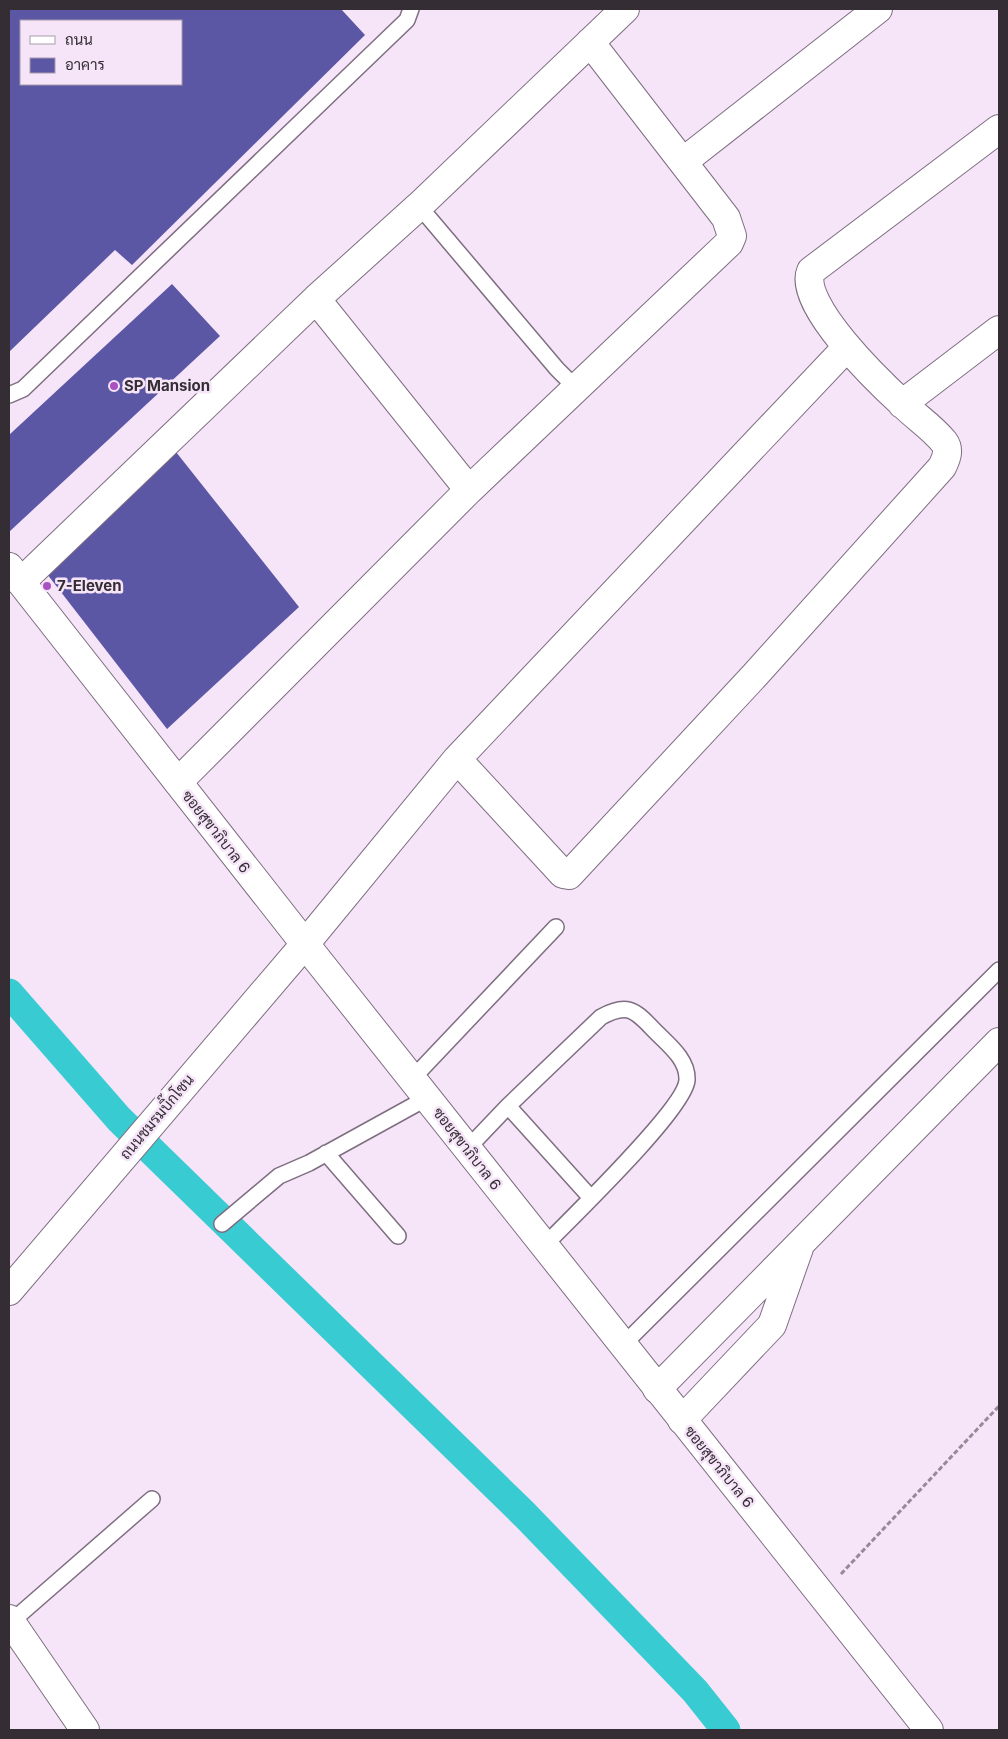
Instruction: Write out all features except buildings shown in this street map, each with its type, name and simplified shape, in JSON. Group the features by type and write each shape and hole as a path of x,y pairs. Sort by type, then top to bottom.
{"street":[{"path":"684,161 878,9"},
{"path":"15,575 419,206 590,42 620,10"},
{"path":"178,782 469,490 729,243 732,236 726,218 684,161 590,42"},
{"path":"457,759 563,874 569,875 755,675 895,516 942,466 947,458 944,442 902,404 847,347 817,307 810,291 808,277 811,271 999,130"},
{"path":"316,300 469,490"},
{"path":"902,404 999,330"},
{"name":"ถนนชมรมบิ๊กโซน","path":"9,1291 305,944 457,759 847,347"},
{"name":"ซอยสุขาภิบาล 6","path":"15,575 305,944 929,1730"},
{"path":"657,1388 999,1042"},
{"path":"682,1420 772,1325 802,1240"},
{"path":"10,1620 85,1730"}],"lane":[{"path":"9,395 22,390 407,20 411,9"},
{"path":"419,206 557,369 576,388"},
{"path":"222,1224 279,1176 326,1153 419,1088 556,927"},
{"path":"623,1345 999,970"},
{"path":"467,1148 600,1017 611,1011 624,1009 637,1012 684,1062 687,1081 678,1101 660,1125 544,1246"},
{"path":"508,1106 592,1198"},
{"path":"326,1153 398,1236"},
{"path":"10,1620 152,1499"}],"path":[{"path":"821,1595 999,1406"}],"waterway":[{"path":"9,993 119,1119 525,1515 695,1691 726,1730"}],"place":[{"name":"SP Mansion","path":"114,386"},
{"name":"7-Eleven","path":"47,586"}]}
